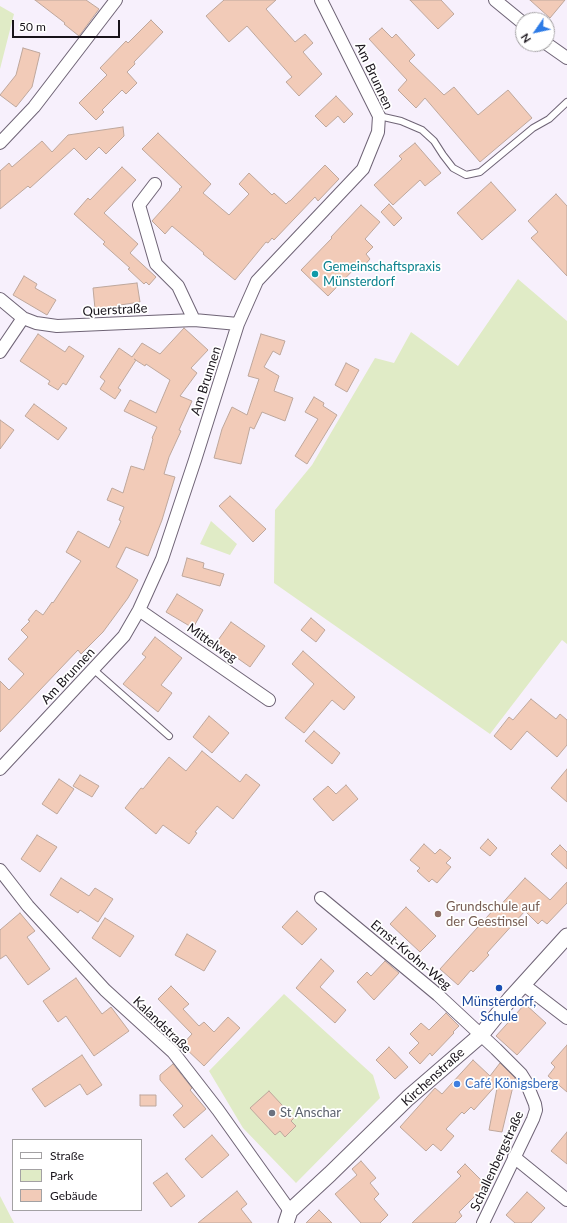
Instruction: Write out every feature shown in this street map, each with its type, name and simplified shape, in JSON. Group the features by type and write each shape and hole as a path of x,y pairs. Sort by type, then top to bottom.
{"street":[{"path":"0,143 34,107 116,0"},
{"name":"Am Brunnen","path":"0,769 124,636 139,610 162,558 196,460 238,324 256,281 363,169 378,132 379,116 321,0"},
{"path":"495,0 515,16"},
{"path":"555,50 567,58"},
{"path":"155,184 139,205 156,264 178,286 194,320"},
{"name":"Querstraße","path":"0,299 23,318 36,323 57,326 194,320 238,324"},
{"path":"0,352 23,318"},
{"name":"Mittelweg","path":"139,610 269,700"},
{"name":"Kalandstraße","path":"0,870 28,906 105,990 173,1052 218,1110 288,1217"},
{"name":"Ernst-Krohn-Weg","path":"321,898 438,995 481,1035"},
{"name":"Kirchenstraße","path":"288,1217 408,1098 481,1035 567,936"},
{"path":"524,985 567,1018"},
{"name":"Schallenbergstraße","path":"481,1035 521,1074 526,1082 536,1110 483,1223"},
{"path":"514,1157 567,1200"}],"lane":[{"path":"379,116 402,121 422,130 434,141 453,168 466,175 480,172 533,128 549,119 567,102"},
{"path":"93,669 169,736"}],"green space":[{"path":"0,6 14,14 0,69"},
{"path":"518,279 567,321 567,644 562,640 490,734 274,583 275,510 312,465 375,358 394,363 411,332 458,366"},
{"path":"211,521 237,544 230,555 200,544"},
{"path":"284,994 373,1075 380,1098 296,1183 243,1128 209,1071"},
{"path":"0,1196 14,1223 0,1223"}],"building":[{"path":"35,0 86,0 99,9 79,36"},
{"path":"224,0 276,0 266,9 295,42 305,34 313,43 303,52 322,74 299,96 286,82 292,77 247,26 229,42 206,16"},
{"path":"410,0 441,0 454,14 438,29"},
{"path":"530,0 565,0 555,12 543,12"},
{"path":"151,20 163,32 134,62 135,64 127,72 137,83 126,94 122,90 102,110 104,112 96,120 79,103 107,75 100,68 126,41 128,43"},
{"path":"382,28 392,38 396,34 415,55 409,61 444,95 454,87 478,115 508,90 532,118 480,162 425,98 416,108 398,90 407,80 369,39"},
{"path":"23,48 40,53 32,87 16,107 0,95 16,75"},
{"path":"336,96 353,114 344,123 338,116 326,127 315,116"},
{"path":"123,127 124,136 106,154 99,147 86,160 74,148 30,188 28,186 0,209 0,171 9,163 12,167 42,141 52,152 68,135"},
{"path":"158,133 211,184 203,193 229,215 249,194 239,184 249,173 272,195 274,193 286,204 325,165 339,179 318,201 315,197 274,240 272,238 268,243 266,242 235,280 172,226 165,234 152,221 182,187 142,149"},
{"path":"415,143 441,173 425,186 420,180 393,205 374,185 402,159 399,156"},
{"path":"122,167 136,180 104,213 138,244 130,253 156,277 149,285 146,282 144,284 128,269 130,268 103,244 105,242 74,214 88,198 90,200"},
{"path":"491,182 516,210 482,240 457,213"},
{"path":"556,194 567,206 567,276 531,238 538,232 528,221"},
{"path":"389,204 402,218 394,226 381,212"},
{"path":"361,205 380,222 365,239 373,247 366,254 370,259 363,267 359,264 328,296 301,270"},
{"path":"24,276 37,284 35,288 56,300 47,315 13,295"},
{"path":"137,283 140,302 120,305 121,307 95,309 93,288"},
{"path":"184,328 208,350 191,368 197,373 180,396 192,401 179,430 181,431 169,457 164,474 175,477 162,520 148,556 126,547 116,567 138,580 128,598 103,632 81,654 78,650 0,732 0,681 9,690 24,674 8,659 28,637 21,630 30,621 28,620 36,610 43,615 52,602 53,603 81,561 66,552 78,531 109,548 121,521 119,520 124,507 107,500 112,488 123,493 131,466 144,470 153,439 152,438 157,427 124,411 130,400 156,413 170,380 146,364 145,366 136,360 118,388 121,390 115,399 100,389 105,381 100,377 119,348 132,357 142,343 160,354"},
{"path":"38,334 65,352 69,346 84,356 66,385 63,383 58,390 48,384 50,381 20,361"},
{"path":"261,334 285,341 280,355 273,351 264,367 279,376 274,391 293,398 285,421 262,412 254,429 250,427 241,464 214,458 222,429 232,407 247,415 259,379 248,376"},
{"path":"346,363 359,370 347,392 335,385"},
{"path":"314,397 324,403 323,406 337,415 307,464 295,456 318,419 305,412"},
{"path":"34,404 67,428 58,440 25,416"},
{"path":"0,420 14,430 0,449"},
{"path":"230,496 266,529 253,542 219,506"},
{"path":"187,558 204,563 203,568 224,574 220,586 182,576"},
{"path":"177,594 203,610 193,628 166,612"},
{"path":"311,618 325,630 316,642 301,630"},
{"path":"231,622 265,646 250,667 216,643"},
{"path":"155,637 182,658 161,685 172,693 158,712 123,684 146,657 142,654"},
{"path":"303,651 355,697 344,710 332,700 304,733 285,718 314,684 292,664"},
{"path":"531,699 556,719 560,714 567,720 567,745 557,757 527,731 511,750 494,736 509,717 513,720"},
{"path":"209,716 229,733 212,753 193,737"},
{"path":"314,731 340,753 332,764 305,741"},
{"path":"202,751 240,782 246,774 260,785 233,819 217,806 195,832 197,833 189,844 163,825 156,834 125,808 141,788 143,789 169,757 186,771"},
{"path":"567,769 567,802 551,788"},
{"path":"80,775 99,786 92,797 73,786"},
{"path":"59,779 74,789 57,814 42,804"},
{"path":"346,785 358,799 333,821 313,799 328,786 336,794"},
{"path":"37,835 57,847 40,872 21,859"},
{"path":"488,839 497,848 490,856 480,848"},
{"path":"424,844 435,854 440,849 451,858 446,863 451,867 437,883 432,879 429,882 417,871 420,868 410,860"},
{"path":"560,845 567,852 567,869 551,854"},
{"path":"61,878 89,896 95,888 113,899 98,922 80,910 78,913 50,895"},
{"path":"525,878 550,900 567,882 567,903 547,924 542,920 538,924 525,911 487,953 489,955 473,972 471,970 458,985 440,969 496,907 497,909"},
{"path":"406,907 436,936 420,952 390,924"},
{"path":"297,911 317,929 302,945 282,927"},
{"path":"20,913 35,931 27,937 50,969 28,985 6,955 0,959 0,930"},
{"path":"105,918 134,936 120,957 92,938"},
{"path":"187,934 216,951 204,971 175,955"},
{"path":"321,959 334,971 320,987 346,1010 335,1023 296,988"},
{"path":"385,961 399,973 374,1000 357,982 367,972 371,976"},
{"path":"76,978 102,1014 111,1007 129,1031 94,1056 66,1016 58,1022 43,1001"},
{"path":"171,986 189,1004 183,1009 199,1026 204,1022 214,1032 228,1017 240,1028 204,1066 182,1045 192,1034 158,999"},
{"path":"525,1004 546,1023 517,1055 496,1036"},
{"path":"446,1013 459,1026 432,1056 430,1053 420,1064 409,1053 419,1043 410,1034 421,1023 429,1030"},
{"path":"567,1045 567,1092 548,1076 555,1067 551,1063"},
{"path":"389,1047 408,1067 395,1079 376,1060"},
{"path":"82,1055 102,1085 87,1095 80,1084 45,1107 32,1089"},
{"path":"473,1060 490,1076 500,1063 515,1078 502,1132 489,1130 498,1083 474,1110 471,1107 464,1114 462,1112 446,1129 454,1136 441,1151 433,1144 426,1151 400,1127 435,1088 442,1094"},
{"path":"173,1064 192,1088 190,1090 206,1109 184,1128 173,1115 183,1106 160,1080 160,1075"},
{"name":"St Anschar","path":"269,1091 294,1118 291,1121 296,1126 285,1137 280,1131 275,1135 250,1108"},
{"path":"140,1095 156,1095 156,1106 140,1106"},
{"path":"567,1132 567,1164 551,1151"},
{"path":"212,1135 229,1155 202,1178 185,1159"},
{"path":"361,1161 376,1178 370,1183 379,1194 374,1199 388,1215 380,1223 361,1223 335,1194 357,1175 352,1169"},
{"path":"465,1164 486,1185 459,1212 462,1216 455,1223 412,1223 461,1176 457,1172"},
{"path":"167,1173 185,1196 171,1207 153,1183"},
{"path":"237,1191 247,1204 241,1209 252,1223 198,1223"},
{"path":"527,1192 545,1208 531,1223 515,1223 506,1215"},
{"path":"319,1210 332,1223 306,1223"}],"place":[{"name":"Gemeinschaftspraxis Münsterdorf","path":"315,274"},
{"name":"Grundschule auf der Geestinsel","path":"438,914"},
{"name":"Münsterdorf, Schule","path":"499,988"},
{"name":"Café Königsberg","path":"457,1084"},
{"name":"St Anschar","path":"272,1113"}]}
